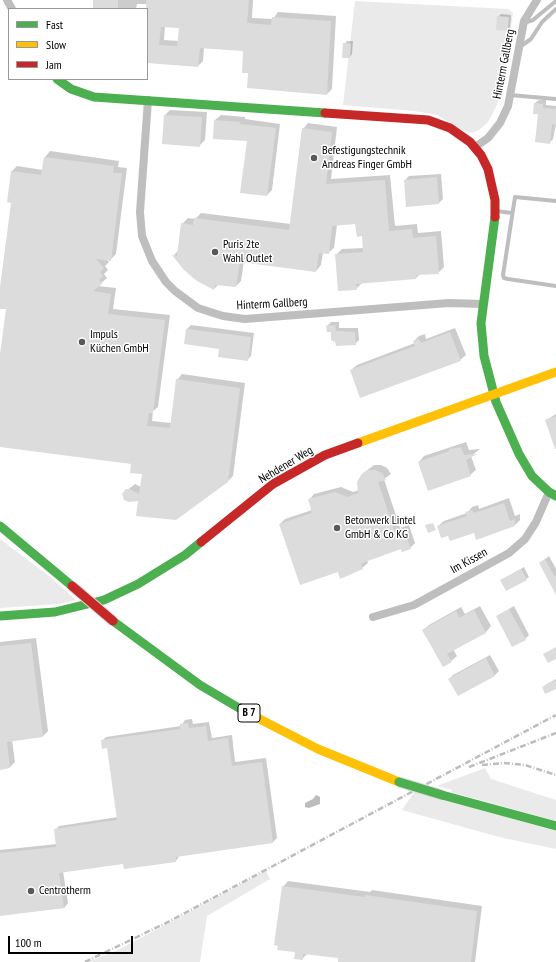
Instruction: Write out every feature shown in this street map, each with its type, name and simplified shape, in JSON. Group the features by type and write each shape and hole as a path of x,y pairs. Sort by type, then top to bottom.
{"street":[{"name":"Hinterm Gallberg","path":"475,147 488,138 500,123 508,106 524,24 537,0"},
{"path":"58,80 70,89 90,96 428,120 450,128 475,147 488,168 494,191 495,211 483,304 482,347 494,395"},
{"name":"Hinterm Gallberg","path":"148,100 140,212 142,236 152,261 166,282 175,291 198,308 223,316 245,319 449,303 483,304"},
{"name":"Nehdener Weg","path":"0,616 61,611 104,600 121,593 144,581 185,554 273,484 325,455 556,372"},
{"name":"Im Kissen","path":"372,617 414,605 509,553 525,539 553,494 532,476 519,454 494,395"},
{"name":"B 7","path":"0,526 113,621 200,685 263,722 318,749 399,782 556,826"}],"lane":[{"path":"524,24 533,20 556,1"},
{"path":"519,47 531,39 542,22 556,9"},
{"path":"510,95 556,99"},
{"path":"556,201 517,196 514,199 503,275 504,278 556,286"},
{"path":"495,211 512,213"}],"shaded area":[{"path":"355,1 508,9 513,13 502,89 496,107 488,122 479,130 471,133 461,130 437,115 414,111 343,105"},
{"path":"0,539 49,576 76,600 59,604 0,608"},
{"path":"485,768 491,779 556,800 556,821 451,792 452,790 437,786"},
{"path":"415,791 556,831 556,849 499,837 402,810"},
{"path":"316,795 320,797 320,804 309,808 305,807 305,803 313,799"},
{"path":"266,871 270,879 207,916 200,962 88,962 120,949"}],"building":[{"path":"93,0 118,0 118,8 93,8"},
{"path":"146,0 249,0 247,23 271,25 272,17 331,21 327,95 247,88 248,73 242,73 243,51 200,48 198,67 148,63 148,8 146,8","holes":["161,27 179,28 177,46 159,45"]},
{"path":"497,16 509,17 508,31 496,30"},
{"path":"343,43 351,44 350,58 342,58"},
{"path":"534,103 543,104 543,108 556,109 556,125 552,124 550,144 535,142 538,114 533,114"},
{"path":"164,115 202,117 200,147 162,144"},
{"path":"214,120 240,122 240,124 276,128 267,196 240,193 247,141 213,139"},
{"path":"302,128 332,132 326,184 385,180 389,231 412,229 413,238 436,236 439,274 416,275 416,279 356,284 357,290 338,291 335,254 363,252 362,236 357,237 355,224 332,226 329,254 319,253 316,272 240,262 236,287 215,285 214,290 197,281 184,270 172,255 177,256 181,223 193,225 194,218 289,230"},
{"name":"Impuls Küchen GmbH","path":"44,157 114,166 113,173 122,173 111,261 96,259 104,268 100,272 103,276 99,280 102,284 93,291 111,294 108,314 165,320 153,413 149,413 147,426 170,428 176,379 240,388 228,482 176,520 136,516 138,501 129,502 124,500 122,494 126,489 130,489 139,494 142,474 130,473 131,464 0,447 0,354 6,309 0,309 0,287 11,203 7,202 11,171 41,175"},
{"path":"437,177 439,204 406,207 404,180"},
{"path":"335,325 336,331 355,332 356,345 336,346 335,342 331,340 331,332 327,332 326,326"},
{"path":"186,329 251,337 248,361 218,357 219,349 184,344"},
{"path":"450,332 461,361 360,398 350,370 415,346 413,341 419,339 421,343"},
{"path":"556,416 556,449 555,449 545,420"},
{"path":"461,447 464,455 477,454 466,460 471,476 428,491 418,462 449,451 449,449"},
{"name":"Betonwerk Lintel GmbH & Co KG","path":"367,470 375,470 382,473 386,480 378,482 395,532 404,529 411,549 402,552 401,549 365,562 361,564 363,569 340,579 338,572 300,585 279,524 312,513 308,499 335,492 347,497 358,493 357,482 361,475"},
{"path":"504,503 510,521 515,519 515,526 476,540 474,533 450,541 448,536 441,538 437,526 467,516 465,512 472,510 474,513"},
{"path":"433,523 436,530 428,533 425,525"},
{"path":"545,559 554,576 556,575 556,595 539,563"},
{"path":"521,569 527,580 506,591 500,580"},
{"path":"509,609 526,640 512,647 496,616"},
{"path":"474,610 486,633 447,654 452,662 443,667 422,630 456,611 459,618"},
{"path":"31,643 43,737 7,742 10,768 0,770 0,646"},
{"path":"556,647 556,659 548,663 543,654"},
{"path":"486,658 495,676 458,696 448,679"},
{"path":"556,680 556,689 545,694 542,687"},
{"path":"188,723 189,728 206,726 208,741 228,738 232,766 262,762 273,843 176,857 176,862 124,869 123,864 59,873 64,908 0,916 0,853 56,847 54,829 117,820 107,748 102,749 101,740 180,729 180,724"},
{"path":"282,886 365,897 365,895 477,911 471,962 338,962 338,958 303,954 303,960 294,959 295,952 277,950 278,946 274,945"}],"railway":[{"path":"85,962 168,922 556,715"},
{"path":"469,767 556,733"},
{"path":"482,765 504,763 525,765 556,775"}],"traffic: fast":[{"path":"58,80 71,89 94,97 325,113"},
{"path":"495,217 481,323 484,356 496,402 519,454 532,476 549,492 556,496"},
{"path":"0,526 72,586"},
{"path":"0,616 55,612 104,600 138,584 185,555 201,542"},
{"path":"113,621 200,685 244,711"},
{"path":"399,782 442,795"},
{"path":"442,795 556,826"}],"traffic: slow":[{"path":"358,443 556,372"},
{"path":"244,711 318,749 399,782"}],"traffic: jam":[{"path":"325,113 428,120 450,128 470,142 481,155 488,169 495,200 495,217"},
{"path":"201,542 273,484 325,455 358,443"},
{"path":"72,586 113,621"}],"place":[{"name":"Befestigungstechnik Andreas Finger GmbH","path":"314,158"},
{"name":"Puris 2te Wahl Outlet","path":"215,252"},
{"name":"Impuls Küchen GmbH","path":"82,342"},
{"name":"Betonwerk Lintel GmbH & Co KG","path":"337,528"},
{"name":"Centrotherm","path":"31,891"}]}
